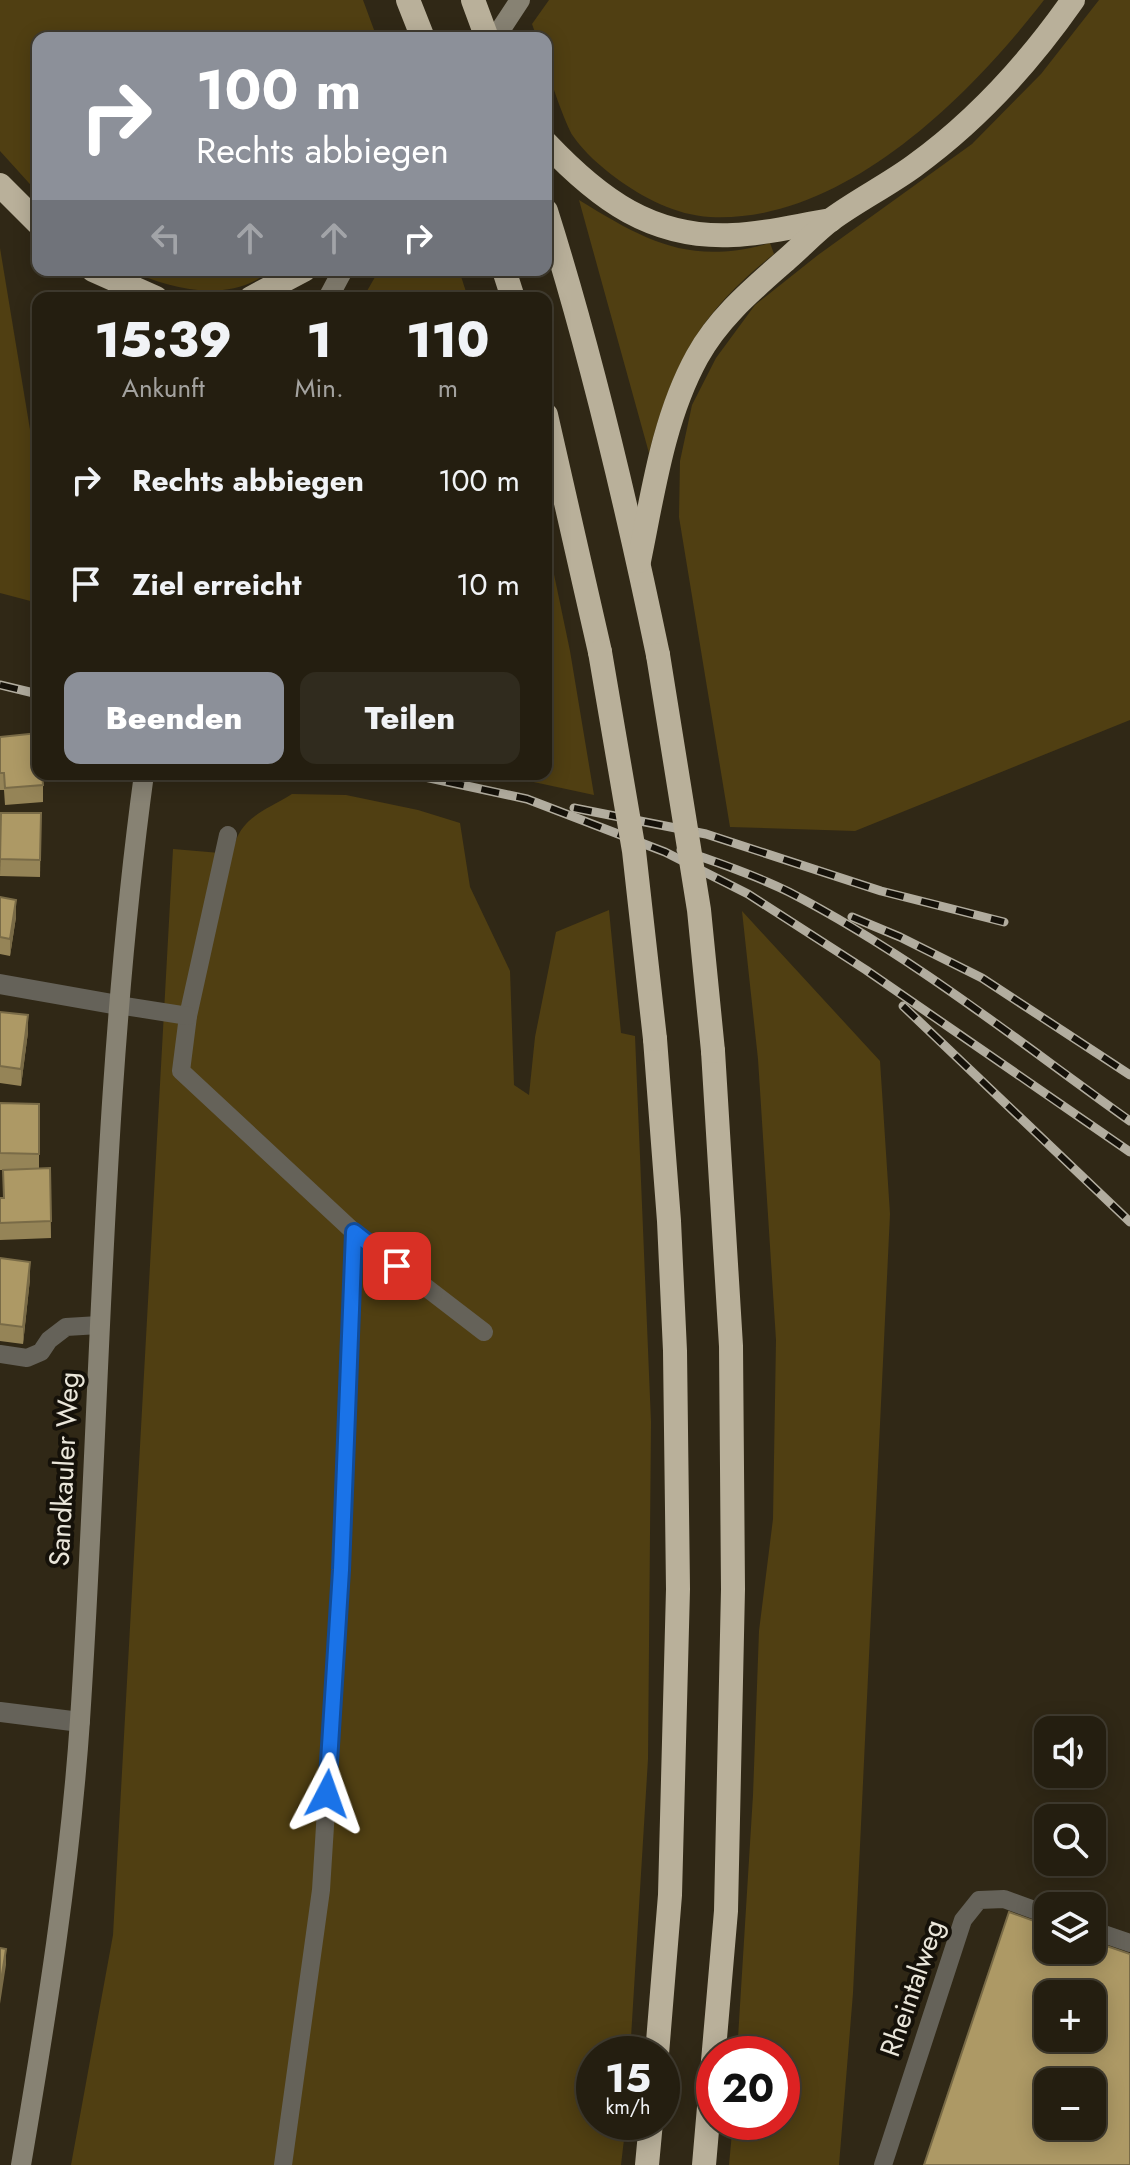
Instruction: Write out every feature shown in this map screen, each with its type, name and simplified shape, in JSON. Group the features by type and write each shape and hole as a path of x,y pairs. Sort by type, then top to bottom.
{"highway":[{"path":"408,0 421,32"},
{"path":"473,0 485,32"},
{"path":"639,561 668,429 697,357 717,326 743,298 831,220 914,166 971,119 1022,65 1073,0"},
{"path":"552,149 594,189 623,210 659,227 696,235 735,235 831,220"},
{"path":"0,185 32,217"},
{"path":"552,232 584,343 639,561 658,655 699,910 713,1051 731,1346 733,1589 726,1911 704,2165"},
{"path":"98,276 112,292"},
{"path":"106,276 142,292"},
{"path":"262,292 293,276"},
{"path":"552,441 600,652 634,851 655,1039 669,1221 678,1589 670,1895 658,2036"},
{"path":"647,2165 649,2140"}],"street":[{"path":"499,32 520,0"},
{"name":"Sandkauler Weg","path":"21,2165 52,1980 80,1722 118,1005 143,780"},
{"path":"0,984 118,1005"},
{"path":"0,1712 80,1722"}],"lane":[{"path":"228,835 188,1016 181,1071 354,1232 484,1332"},
{"path":"118,1005 188,1016"},
{"path":"283,2165 321,1890 341,1570 354,1232"},
{"path":"0,1354 27,1358 41,1352 49,1340 66,1327 99,1325"},
{"name":"Rheintalweg","path":"883,2165 963,1920 979,1900 1004,1899 1034,1910"},
{"path":"1106,1935 1130,1943"}],"shaded area":[{"path":"0,0 363,0 375,32 32,32 32,186 0,151"},
{"path":"549,0 1044,0 1014,37 941,113 855,177 808,200 760,214 710,217 660,204 616,178 587,153 573,136 552,84 552,32 535,32 532,24"},
{"path":"1099,0 1130,0 1130,720 855,831 730,827 679,517 680,461 692,405 716,358 755,305 818,255 972,144 1041,74"},
{"path":"579,200 626,227 669,246 715,252 770,243 774,254 726,297 692,342 668,392 649,453"},
{"path":"0,248 32,442 32,601 0,593"},
{"path":"144,276 262,276 238,287 220,290 182,288"},
{"path":"376,276 461,276 466,292 366,292"},
{"path":"552,565 570,651 594,795 525,780 552,780"},
{"path":"292,794 346,795 418,810 460,823 470,887 510,971 514,1085 529,1095 535,1037 556,932 609,910 621,1033 635,1036 651,1422 648,1759 631,2036 576,2036 576,2140 624,2140 621,2165 71,2165 113,1935 173,849 232,854 240,832 262,811"},
{"path":"742,911 880,1061 890,1214 853,1993 839,2165 729,2165 731,2140 800,2140 800,2036 738,2036 753,1795 759,1631 773,1519 776,1340 758,1059"}],"building":[{"path":"32,734 32,780 43,780 43,785 5,788 4,773 0,773 0,737"},
{"path":"1,813 41,813 40,860 0,859"},
{"path":"0,897 16,900 10,939 0,937"},
{"path":"0,1012 28,1015 21,1069 0,1066"},
{"path":"0,1103 39,1104 39,1154 0,1153"},
{"path":"50,1168 51,1221 0,1223 0,1198 4,1198 3,1170"},
{"path":"0,1258 30,1262 23,1327 0,1324"},
{"path":"1009,1912 1034,1921 1034,1964 1106,1964 1106,1946 1130,1954 1130,2165 924,2165"},
{"path":"0,1948 6,1949 0,1987"}],"railway":[{"path":"0,685 32,693"},
{"path":"439,780 527,799 665,852 748,894 866,970 1130,1152"},
{"path":"574,808 706,834 881,891 1004,922"},
{"path":"681,850 789,892 878,943 964,1000 1130,1121"},
{"path":"852,917 982,978 1130,1075"},
{"path":"903,1006 1130,1222"}],"route":[{"path":"327,1794 341,1570 354,1232 397,1266"}]}
